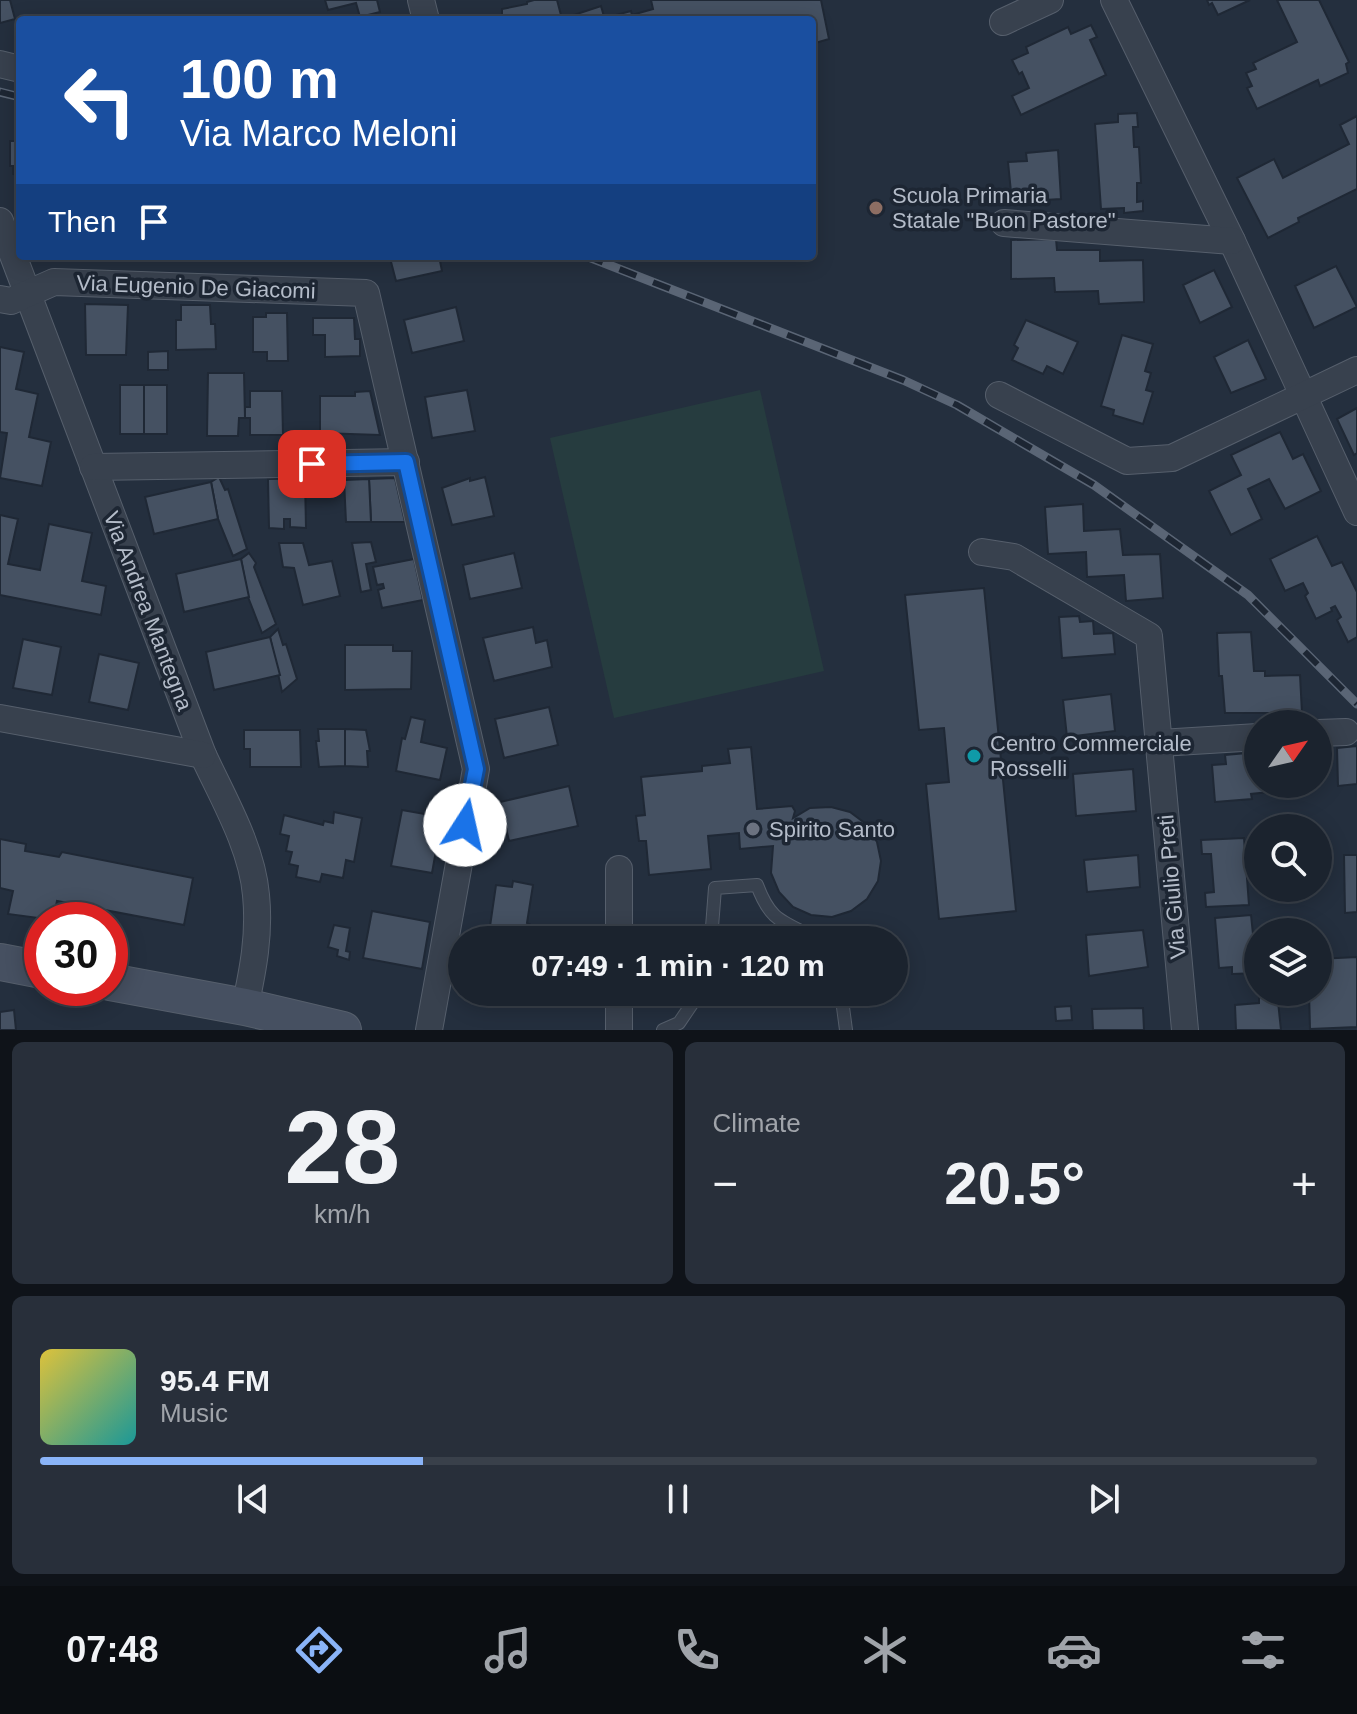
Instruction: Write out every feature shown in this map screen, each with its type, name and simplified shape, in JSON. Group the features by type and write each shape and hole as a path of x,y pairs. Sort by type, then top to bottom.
{"street":[{"path":"1003,22 1050,0"},
{"path":"1114,0 1232,241 1357,512"},
{"name":"Via Andrea Mantegna","path":"0,221 203,755 252,869 256,893 256,954 245,1007"},
{"path":"1004,223 1232,241"},
{"name":"Via Eugenio De Giacomi","path":"0,299 11,301 54,282 366,293 406,462"},
{"path":"999,395 1127,461 1172,458 1357,370"},
{"path":"93,467 406,462 476,769 429,1030"},
{"name":"Via Giulio Preti","path":"982,552 1014,557 1149,636 1185,1030"},
{"path":"0,718 203,755"},
{"path":"1332,732 1346,732"},
{"path":"1160,743 1244,738"},
{"path":"619,869 619,926"},
{"path":"0,962 24,967"},
{"path":"128,985 245,1007 337,1029"},
{"path":"619,1006 619,1030"}],"lane":[{"path":"712,926 715,888 757,885 763,902 777,919 791,926"},
{"path":"663,1030 679,1023 691,1006"},
{"path":"843,1006 846,1030"}],"green space":[{"path":"760,390 824,671 614,718 550,438"}],"building":[{"path":"0,0 10,0 15,19 0,23"},
{"path":"325,0 377,0 380,12 360,16 356,3 328,10"},
{"path":"557,0 561,16 502,16 502,9 527,2"},
{"path":"651,0 821,0 829,39 816,43 816,16 612,16 653,9"},
{"path":"1207,0 1250,0 1218,15"},
{"path":"1277,0 1319,0 1349,62 1346,64 1348,73 1320,86 1318,80 1257,109 1247,88 1252,86 1246,73 1256,69 1253,63 1297,42"},
{"path":"601,6 604,16 571,16"},
{"path":"1091,25 1097,37 1090,40 1106,75 1021,115 1012,96 1029,88 1012,60 1028,53 1026,47 1068,27 1071,34"},
{"path":"1137,113 1138,127 1133,127 1134,147 1139,147 1141,183 1137,183 1137,202 1143,201 1143,211 1124,213 1124,208 1101,209 1095,124 1118,122 1118,114"},
{"path":"1357,116 1357,189 1298,218 1299,222 1268,238 1237,178 1274,159 1283,178 1349,144 1340,125"},
{"path":"10,141 16,141 16,174 13,174 13,166 10,166"},
{"path":"1058,150 1061,199 1012,202 1008,162 1027,161 1026,153"},
{"path":"1056,239 1057,250 1100,250 1100,261 1143,260 1144,302 1099,304 1098,291 1055,292 1054,278 1011,279 1011,240"},
{"path":"391,260 440,260 442,271 396,281"},
{"path":"1336,266 1357,307 1314,328 1295,286"},
{"path":"1214,270 1232,307 1200,323 1183,285"},
{"path":"85,304 128,305 126,355 86,355"},
{"path":"181,305 210,305 216,349 176,350 176,320 181,320"},
{"path":"456,307 464,341 412,353 404,320"},
{"path":"266,313 287,313 288,361 267,361 267,352 253,352 253,317 266,317"},
{"path":"313,318 354,318 355,339 360,339 360,356 325,357 325,335 313,335"},
{"path":"1026,320 1078,342 1063,374 1047,366 1043,374 1012,360 1018,348 1014,345"},
{"path":"1122,335 1153,344 1145,371 1151,373 1146,390 1153,392 1143,424 1113,415 1114,410 1101,406"},
{"path":"1248,340 1266,379 1231,393 1214,357"},
{"path":"0,347 24,352 16,389 38,394 29,437 51,442 42,486 0,478 7,433 0,432"},
{"path":"168,351 168,370 148,370 148,352"},
{"path":"208,373 244,373 245,418 239,418 238,436 207,436"},
{"path":"120,385 144,385 144,434 120,434"},
{"path":"144,385 167,385 167,434 144,434"},
{"path":"467,390 475,431 432,438 425,397"},
{"path":"250,391 282,391 283,435 250,435 250,418 245,418 245,407 250,407"},
{"path":"370,391 380,435 320,433 320,396 355,396 355,392"},
{"path":"1357,408 1357,453 1354,455 1337,419"},
{"path":"1280,432 1293,459 1303,454 1321,491 1285,509 1269,479 1248,489 1262,519 1231,535 1209,491 1241,475 1231,455"},
{"path":"219,477 225,490 228,489 247,549 233,556 218,519 211,482"},
{"path":"485,477 494,516 452,525 442,488 470,478 470,481"},
{"path":"305,478 306,528 290,527 290,519 284,519 284,529 269,528 268,479"},
{"path":"395,478 405,522 371,522 369,479"},
{"path":"369,479 371,522 346,522 344,480"},
{"path":"211,482 218,519 154,534 145,497"},
{"path":"1083,504 1084,531 1120,529 1123,555 1160,554 1163,598 1126,601 1124,575 1087,577 1086,552 1048,554 1045,507"},
{"path":"0,515 18,519 8,564 40,570 49,524 92,533 82,581 106,586 101,615 0,595"},
{"path":"1317,536 1332,566 1342,562 1357,592 1357,637 1348,642 1337,620 1341,617 1335,606 1331,608 1332,611 1316,619 1305,596 1308,593 1303,583 1285,591 1270,559"},
{"path":"371,542 376,562 366,564 371,590 361,592 352,543"},
{"path":"279,543 303,543 309,565 332,561 340,596 303,605 294,568 283,567"},
{"path":"249,553 256,563 254,567 276,624 262,633 248,597 241,559"},
{"path":"514,553 522,588 470,599 463,565"},
{"path":"241,559 249,597 184,612 176,574"},
{"path":"414,559 423,600 382,608 378,590 384,588 383,584 377,585 373,567"},
{"name":"Centro Commerciale Rosselli","path":"984,588 1016,911 939,919 926,784 949,782 944,728 919,730 905,595"},
{"path":"1079,616 1080,622 1093,621 1094,634 1113,633 1115,654 1062,658 1059,617"},
{"path":"533,627 536,643 547,640 552,667 494,681 483,638"},
{"path":"278,629 297,679 282,692 270,637"},
{"path":"1251,632 1254,671 1265,671 1265,676 1300,675 1302,710 1225,713 1217,633"},
{"path":"270,637 280,675 214,690 206,652"},
{"path":"23,639 61,647 52,695 13,688"},
{"path":"345,645 393,645 393,651 412,651 411,689 345,690"},
{"path":"99,654 139,663 128,710 89,702"},
{"path":"1111,694 1115,731 1067,737 1063,700"},
{"path":"549,707 558,745 504,758 495,719"},
{"path":"411,717 425,720 421,742 447,748 440,780 396,771 402,738 405,739"},
{"path":"318,729 345,729 345,766 319,767"},
{"path":"345,729 366,730 370,751 367,751 368,767 345,766"},
{"path":"244,730 300,730 301,767 250,767 250,749 244,749"},
{"path":"1357,746 1357,784 1338,786 1337,748"},
{"name":"Spirito Santo","path":"751,747 757,809 792,806 795,811 793,818 810,808 831,807 850,812 866,824 877,842 881,861 878,881 867,899 851,911 832,917 811,915 793,907 779,892 771,873 773,846 740,849 739,833 708,836 711,869 649,875 646,841 639,841 636,816 645,815 641,777 702,771 702,766 730,763 728,749"},
{"path":"1244,753 1244,798 1252,799 1215,802 1212,765 1226,764 1225,755"},
{"path":"1133,769 1136,811 1076,816 1073,774"},
{"path":"569,786 578,826 509,841 500,802"},
{"path":"402,810 442,817 432,873 391,866"},
{"path":"334,812 362,818 354,862 346,860 343,878 322,874 320,882 296,877 298,866 289,864 292,852 286,851 289,836 280,834 284,815 323,825 324,821 333,823"},
{"path":"1244,838 1244,902 1249,902 1249,905 1206,907 1205,893 1214,892 1211,854 1202,854 1201,840"},
{"path":"0,839 26,844 25,851 59,857 62,852 193,878 184,925 128,914 128,902 24,902 24,916 8,914 13,891 0,888"},
{"path":"1138,855 1140,887 1087,892 1084,860"},
{"path":"1344,855 1357,855 1357,912 1345,913"},
{"path":"513,881 533,885 527,923 531,926 490,926 496,885 512,887"},
{"path":"372,911 430,922 422,969 363,958"},
{"path":"1251,915 1251,918 1244,918 1244,974 1232,974 1232,967 1219,968 1215,918"},
{"path":"334,925 350,928 346,951 350,952 349,960 337,956 338,950 328,947"},
{"path":"1143,930 1148,967 1089,976 1086,935"},
{"path":"1357,957 1357,1027 1310,1029 1309,1006 1332,1006 1332,958"},
{"path":"1235,1005 1278,1006 1281,1030 1236,1030"},
{"path":"1071,1006 1072,1020 1056,1021 1055,1007"},
{"path":"1143,1008 1144,1030 1093,1030 1092,1009"},
{"path":"14,1010 16,1030 0,1030 0,1012"}],"railway":[{"path":"0,92 16,96"},
{"path":"596,260 903,380 957,405 1094,485 1248,595 1357,704"}],"place":[{"name":"Scuola Primaria Statale \"Buon Pastore\"","path":"876,208"},
{"name":"Centro Commerciale Rosselli","path":"974,756"},
{"name":"Spirito Santo","path":"753,829"}],"route":[{"path":"312,464 406,462 476,769 465,825"}]}
